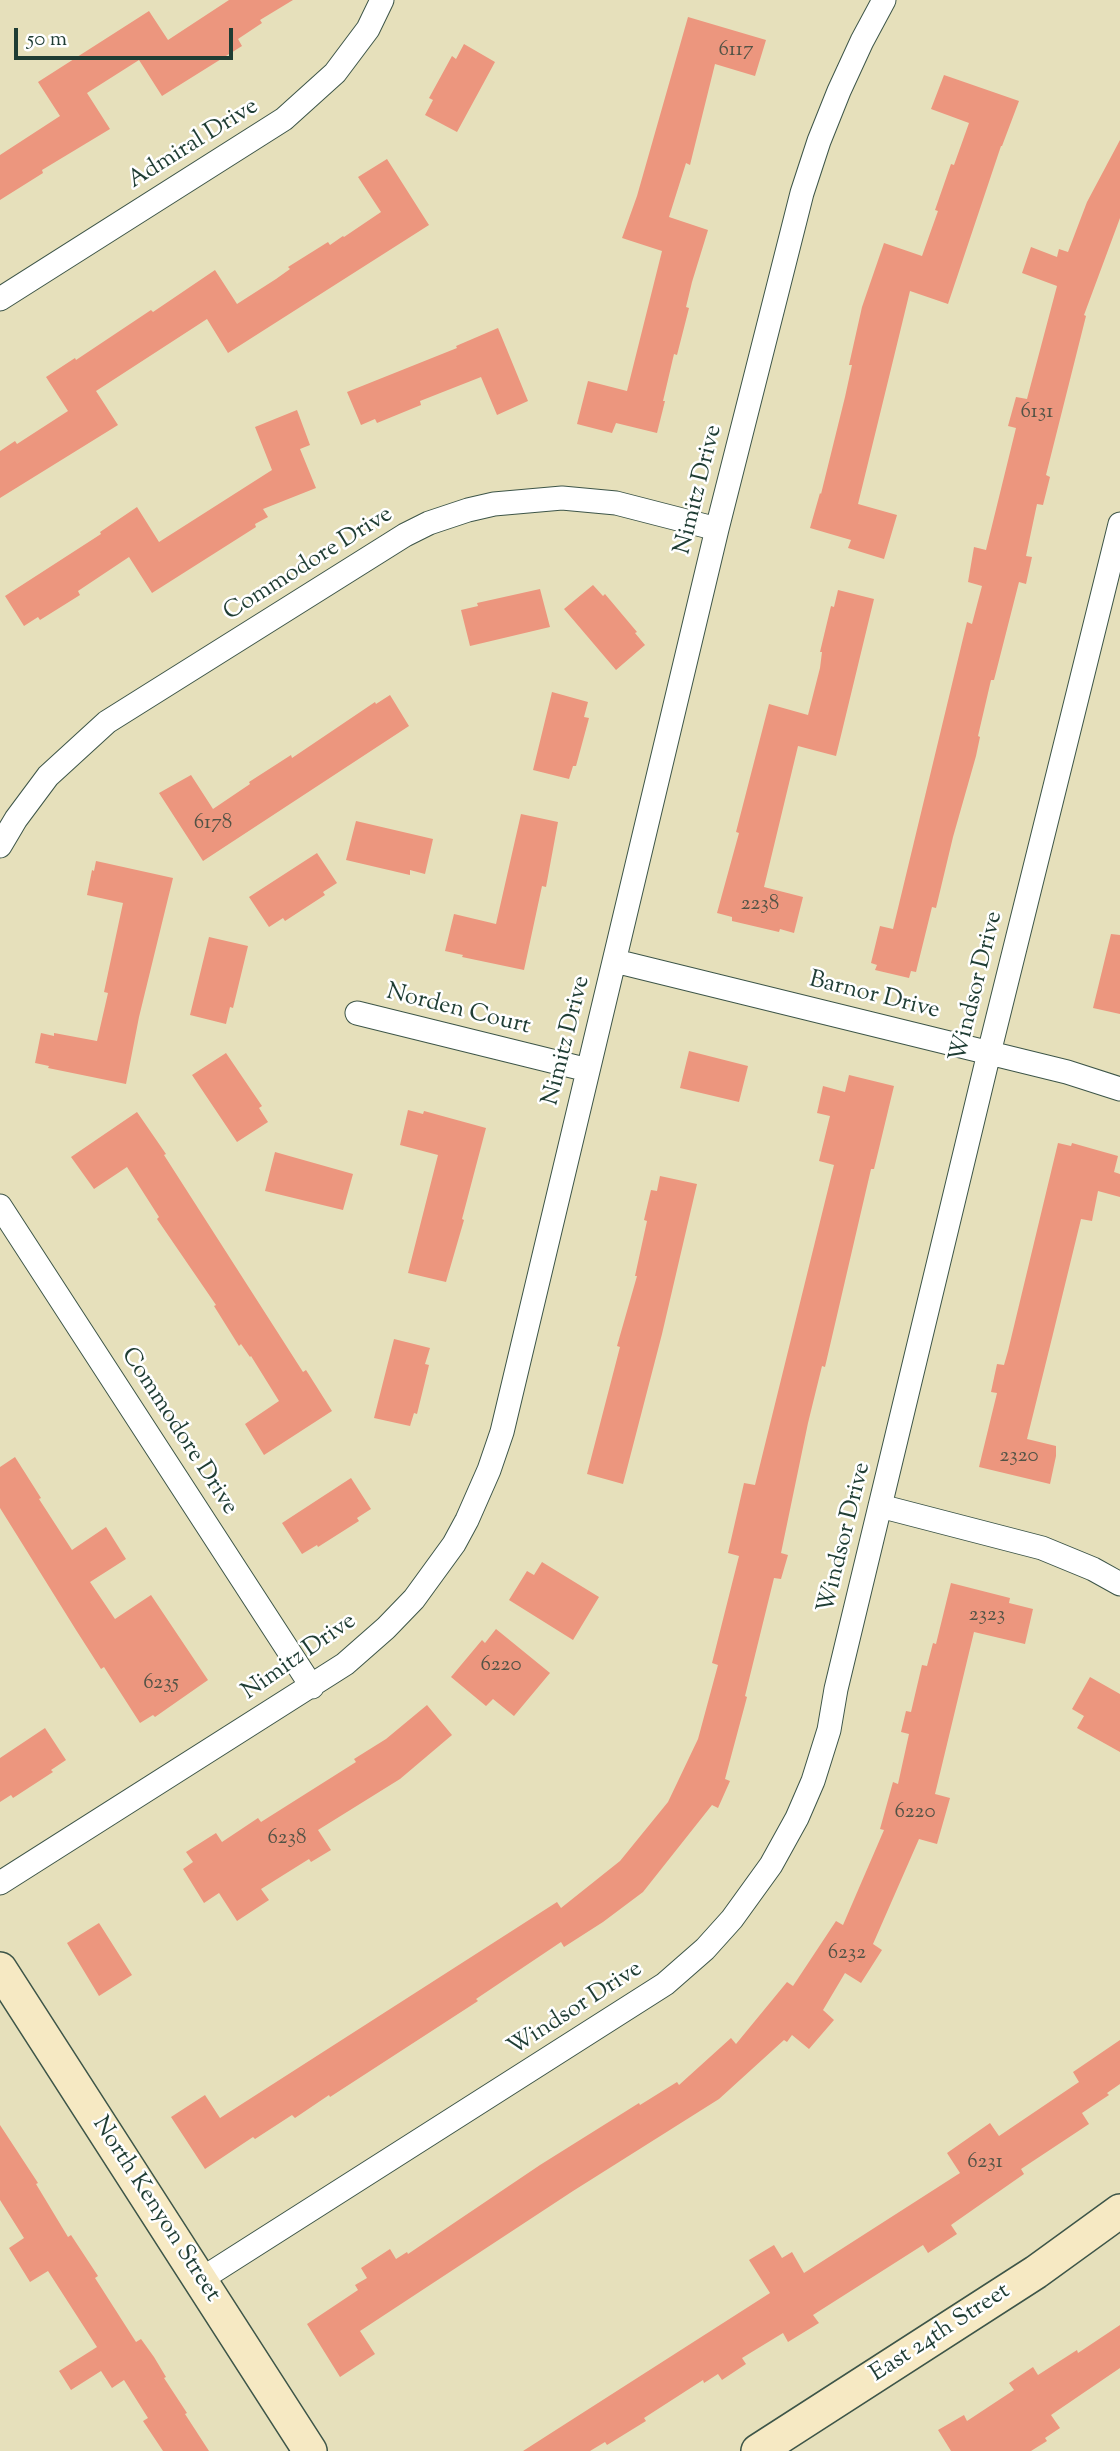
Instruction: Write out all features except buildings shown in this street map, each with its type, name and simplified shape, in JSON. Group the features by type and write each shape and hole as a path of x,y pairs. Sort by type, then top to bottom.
{"street":[{"name":"Admiral Drive","path":"0,299 284,119 335,73 368,29 382,0"},
{"name":"Nimitz Drive","path":"0,1884 312,1687 366,1646 414,1599 454,1544 479,1495 502,1432 717,529 802,193 839,91 884,0"},
{"name":"Commodore Drive","path":"0,846 48,776 107,722 405,535 429,523 494,504 562,498 616,503 717,529"},
{"name":"Windsor Drive","path":"200,2280 640,2001 705,1949 732,1919 771,1865 797,1818 813,1781 829,1730 989,1052 1114,576 1120,524"},
{"name":"Barnor Drive","path":"615,961 989,1052 1120,1089"},
{"name":"Norden Court","path":"357,1013 588,1070"},
{"name":"Commodore Drive","path":"0,1206 312,1687"},
{"path":"880,1506 1042,1549 1081,1563 1120,1584"},
{"name":"North Kenyon Street","path":"0,1969 310,2451"},
{"name":"East 24th Street","path":"758,2451 1036,2272 1120,2211"}]}
